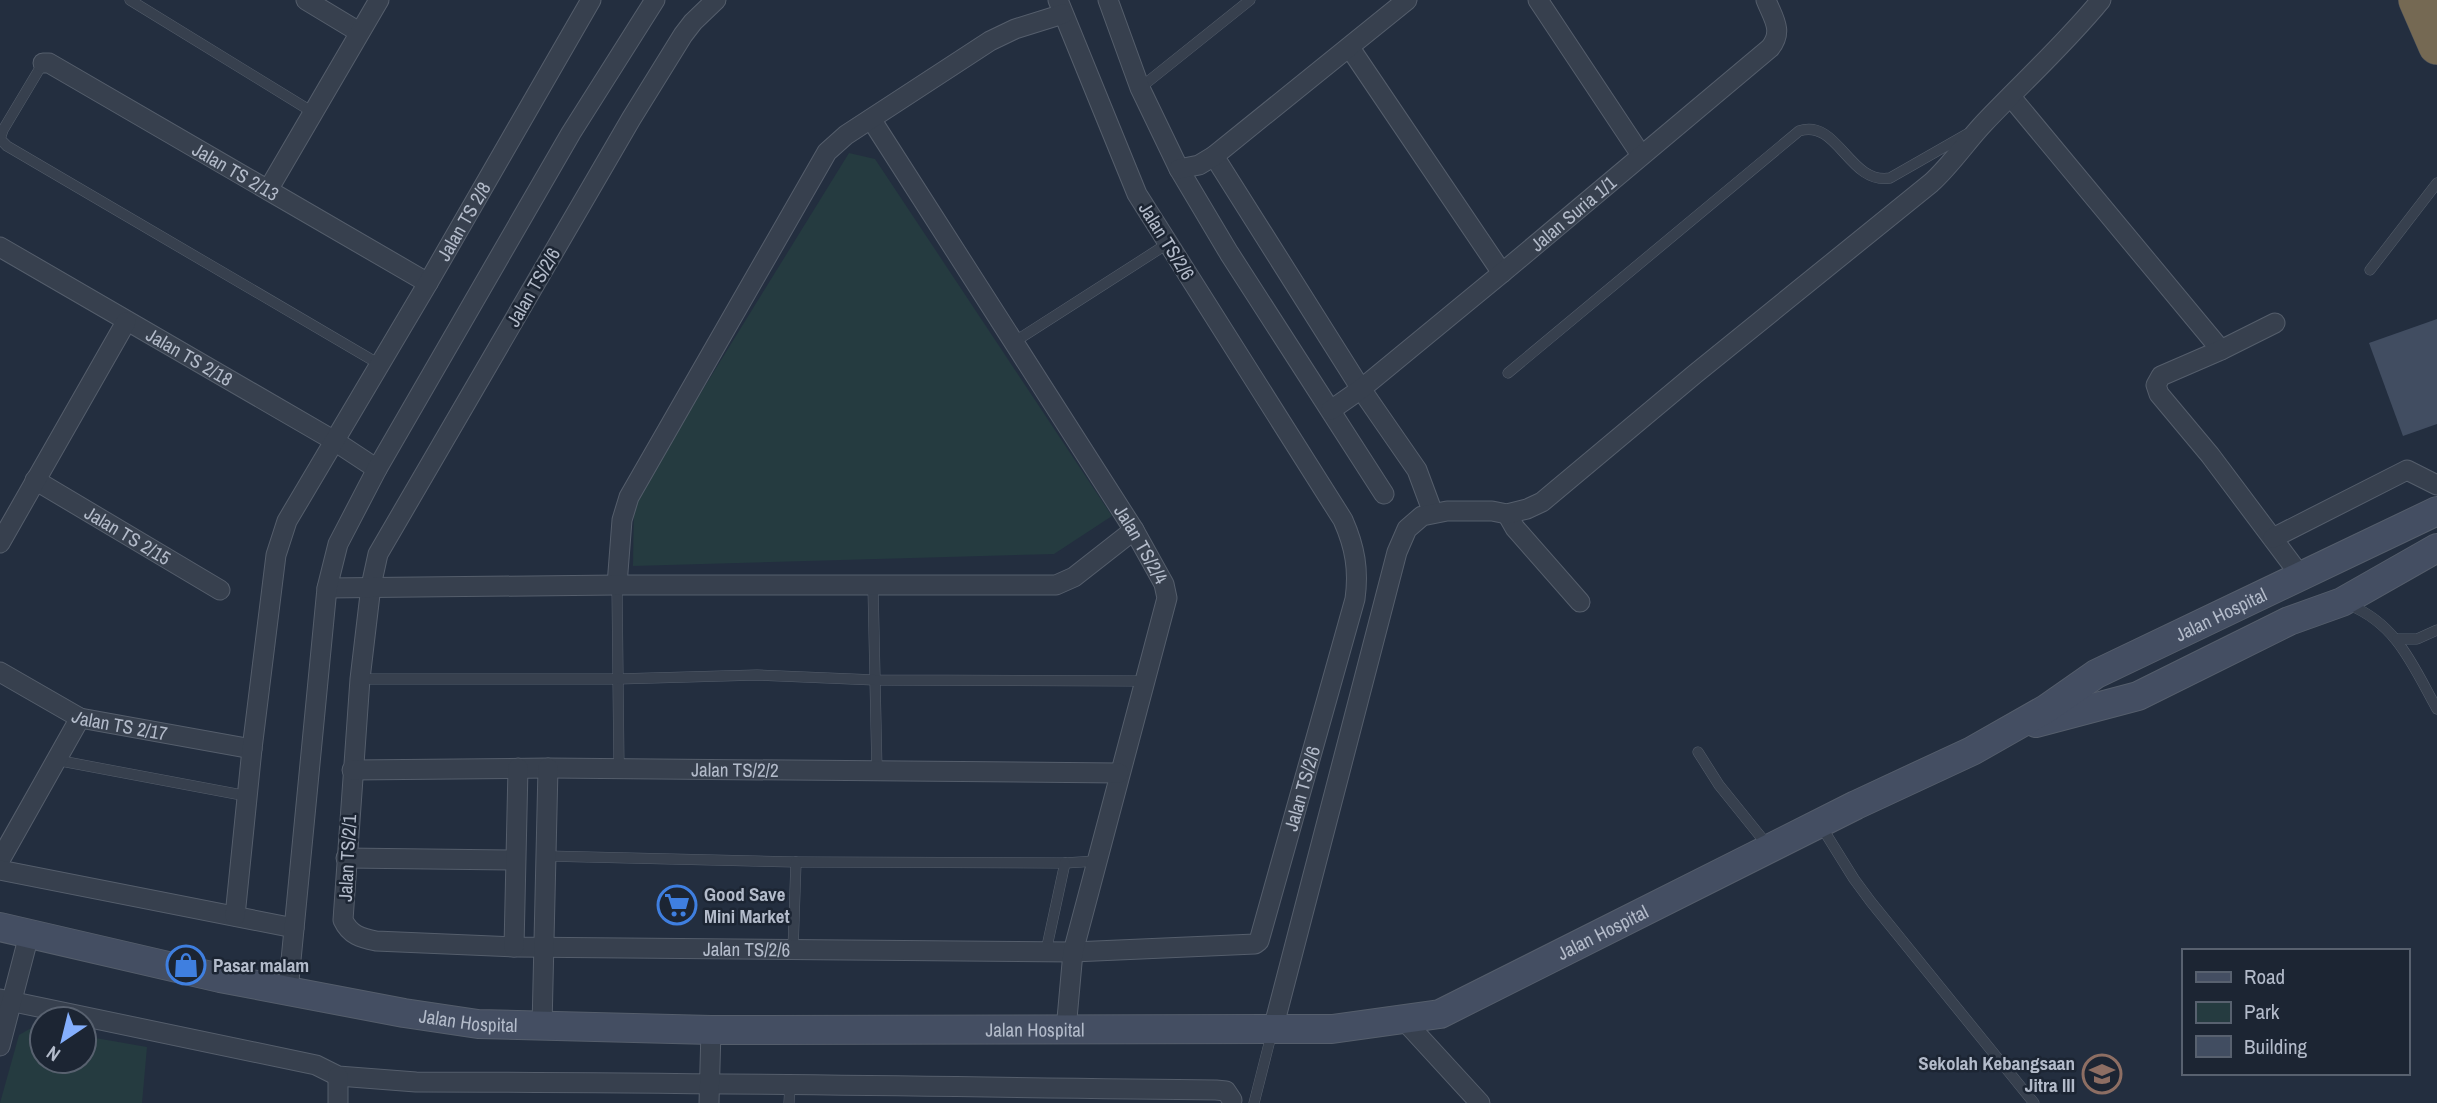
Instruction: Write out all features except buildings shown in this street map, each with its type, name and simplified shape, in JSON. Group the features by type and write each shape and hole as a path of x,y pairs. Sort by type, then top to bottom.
{"highway":[{"path":"2417,0 2437,46"}],"street":[{"path":"306,0 359,32"},
{"path":"268,190 379,0"},
{"name":"Jalan TS 2/8","path":"235,916 276,555 287,521 591,0"},
{"path":"288,991 327,588 338,544 377,469 576,123 655,0"},
{"name":"Jalan TS/2/6","path":"371,586 382,543 624,130 683,35 716,0"},
{"path":"1180,169 1199,166 1214,156 1407,0"},
{"path":"1538,0 1641,155"},
{"name":"Jalan Suria 1/1","path":"1331,410 1361,390 1770,48 1777,40 1777,28 1766,0"},
{"path":"1273,1029 1396,552 1401,538 1412,523 1433,513 1492,511 1507,514 1542,502 1931,183 2101,0"},
{"path":"1109,1 1140,88 1180,169 1229,253 1384,494"},
{"path":"617,585 622,520 629,497 815,170 836,142 990,41 1060,7"},
{"name":"Jalan TS/2/6","path":"544,947 1073,952 1255,944 1259,941 1355,599 1357,580 1353,543 1343,520 1141,201 1126,171 1060,7"},
{"path":"1350,48 1502,273"},
{"name":"Jalan TS 2/13","path":"43,62 49,63 428,283"},
{"path":"2011,97 2221,350"},
{"name":"Jalan TS/2/4","path":"871,119 1134,530 1164,584 1167,598 1073,952 1066,1030"},
{"path":"1214,156 1361,390 1417,470 1433,513"},
{"name":"Jalan TS 2/18","path":"0,247 126,323 333,440 377,469"},
{"path":"0,543 126,323"},
{"path":"2275,323 2161,376 2156,385 2159,394 2210,455 2300,575"},
{"path":"2273,538 2407,470 2437,485"},
{"name":"Jalan TS 2/15","path":"35,480 220,590"},
{"name":"Jalan Hospital","path":"0,927 288,991 440,1020 542,1027 710,1030 1332,1029 1440,1014 1770,848 1972,751 2013,729 2096,674 2437,511"},
{"path":"1507,514 1515,528 1580,602"},
{"path":"327,588 1056,585 1073,577 1134,530"},
{"name":"Jalan Hospital","path":"2013,729 2137,696 2290,621 2342,602 2437,548"},
{"name":"Jalan TS/2/1","path":"371,586 352,770 343,920 351,932 360,938 376,941 544,947"},
{"name":"Jalan TS 2/17","path":"0,672 80,718 252,749"},
{"path":"0,860 80,718"},
{"path":"514,947 518,768"},
{"path":"542,1027 548,768"},
{"name":"Jalan TS/2/2","path":"352,770 548,768 1119,773"},
{"path":"346,858 515,860"},
{"path":"0,870 294,928"},
{"path":"0,1046 6,1000 29,935"},
{"path":"6,1000 316,1065 338,1076 416,1082 709,1082 790,1094 1216,1090 1226,1091 1232,1102"},
{"path":"1402,1018 1480,1103"},
{"path":"709,1103 710,1030"},
{"path":"338,1076 338,1103"}],"lane":[{"path":"130,0 314,113"},
{"path":"1140,88 1250,0"},
{"path":"43,62 3,130 1,139 8,146 379,363"},
{"path":"1508,373 1799,131 1818,130 1864,174 1882,179 1983,124"},
{"path":"2371,270 2437,183"},
{"path":"1014,342 1167,244"},
{"path":"617,585 619,770"},
{"path":"873,586 877,772"},
{"path":"2342,602 2364,611 2398,639 2437,709"},
{"path":"2398,639 2417,639 2437,630"},
{"path":"360,679 617,679 757,675 875,680 1144,681"},
{"path":"1698,752 1719,786 1770,848"},
{"path":"56,760 247,796"},
{"path":"1820,824 1871,902 2034,1103"},
{"path":"546,856 796,862 1096,861"},
{"path":"793,950 796,862"},
{"path":"1046,951 1065,863"},
{"path":"1254,1103 1273,1029"}],"green space":[{"path":"849,153 875,159 1112,516 1054,554 633,566 634,501"},
{"path":"28,1030 28,1075 98,1075 98,1038 147,1047 142,1103 0,1103 19,1035"}],"place":[{"name":"Good Save Mini Market","path":"677,905"},
{"name":"Pasar malam","path":"186,965"},
{"name":"Sekolah Kebangsaan Jitra III","path":"2102,1074"}]}
